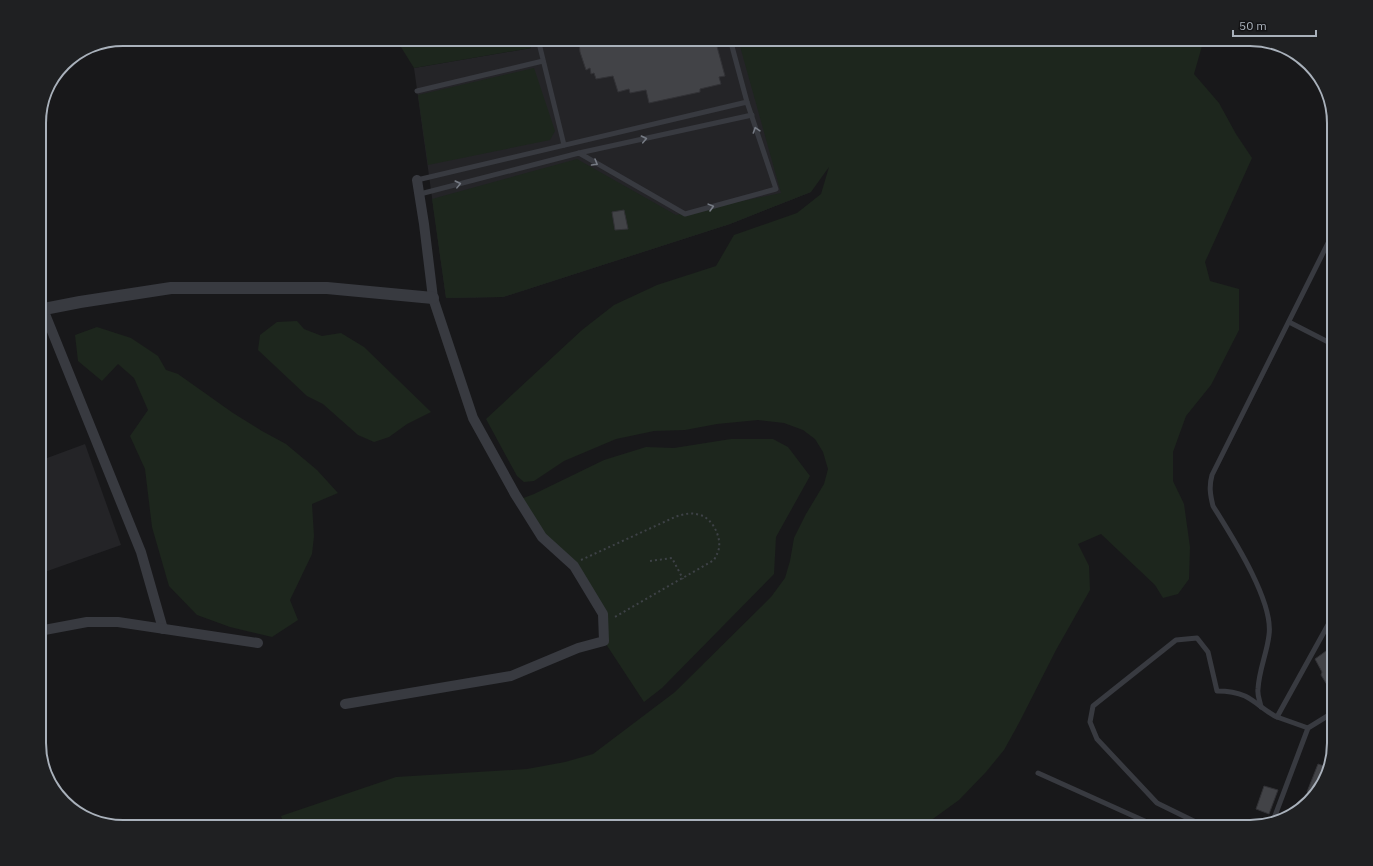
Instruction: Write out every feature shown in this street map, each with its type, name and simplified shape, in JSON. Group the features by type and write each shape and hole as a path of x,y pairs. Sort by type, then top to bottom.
{"street":[{"path":"345,704 511,676 578,648 604,641 603,614 572,564 542,537 515,494 473,418 433,298 417,180"},
{"path":"46,309 80,302 171,288 327,288 433,298"},
{"path":"46,322 140,552 163,629"},
{"path":"46,630 87,622 118,622 258,643"}],"lane":[{"path":"540,46 564,145"},
{"path":"579,153 684,214 776,189 747,102 732,46"},
{"path":"417,91 543,61"},
{"path":"417,180 747,102"},
{"path":"420,194 579,153 752,116"},
{"path":"1261,707 1258,690 1269,635 1270,622 1268,612 1257,583 1213,506 1210,493 1210,484 1212,475 1327,245"},
{"path":"1289,322 1327,341"},
{"path":"1277,717 1327,627"},
{"path":"1192,820 1157,803 1097,739 1090,722 1092,706 1176,640 1197,638 1208,652 1216,691 1230,692 1245,696 1268,713 1308,728"},
{"path":"1275,815 1308,728 1327,716"},
{"path":"1038,774 1142,820"}],"path":[{"path":"572,564 685,513 700,515 706,518 716,530 719,547 718,553 714,560 603,624"},
{"path":"650,561 672,558 683,579"}],"shaded area":[{"path":"400,46 531,46 531,48 414,68"},
{"path":"531,46 764,46 811,192 730,224 503,297 446,298 414,68 531,48"},
{"path":"740,46 1202,46 1194,74 1219,103 1236,134 1252,158 1205,262 1210,281 1239,289 1239,330 1211,385 1186,416 1173,452 1173,481 1184,504 1190,547 1189,579 1178,594 1163,598 1155,585 1101,534 1078,544 1089,566 1090,590 1056,650 1004,750 986,772 959,800 931,820 282,820 281,816 396,777 527,769 565,762 593,754 675,692 771,597 785,578 794,538 824,484 828,469 823,452 815,439 803,430 784,423 758,420 717,424 685,430 654,431 616,439 564,461 534,481 524,482 517,476 486,419 582,330 614,305 657,285 716,266 734,235 797,213 821,194 829,167 811,192 730,224 503,297 446,298 432,199 577,159 676,215 781,193"},
{"path":"534,68 555,131 550,140 428,165 418,95"},
{"path":"297,321 304,329 322,336 341,333 364,347 431,412 407,424 389,437 374,442 358,435 323,404 307,396 258,350 260,335 277,322"},
{"path":"97,327 131,338 158,356 166,370 178,374 233,413 286,444 317,470 338,493 312,504 314,536 312,554 290,600 298,620 272,637 230,627 197,615 169,586 152,527 145,469 130,436 148,410 134,378 118,364 102,381 78,361 75,335"},
{"path":"731,439 773,439 788,447 810,476 776,537 774,574 662,688 644,702 604,641 603,614 575,566 542,537 518,500 534,494 604,460 646,447 674,448"},
{"path":"85,444 121,545 46,572 46,458"}],"building":[{"path":"579,46 717,46 725,76 719,77 721,84 700,89 700,92 649,103 646,90 630,93 629,89 618,92 613,76 596,79 594,73 591,74 590,68 586,70"},
{"path":"624,210 628,229 615,230 612,212"},
{"path":"1326,651 1327,652 1327,685 1321,675 1322,672 1315,659"},
{"path":"1318,764 1323,766 1317,781 1311,790 1307,792"},
{"path":"1264,786 1278,790 1269,814 1256,809"}]}
